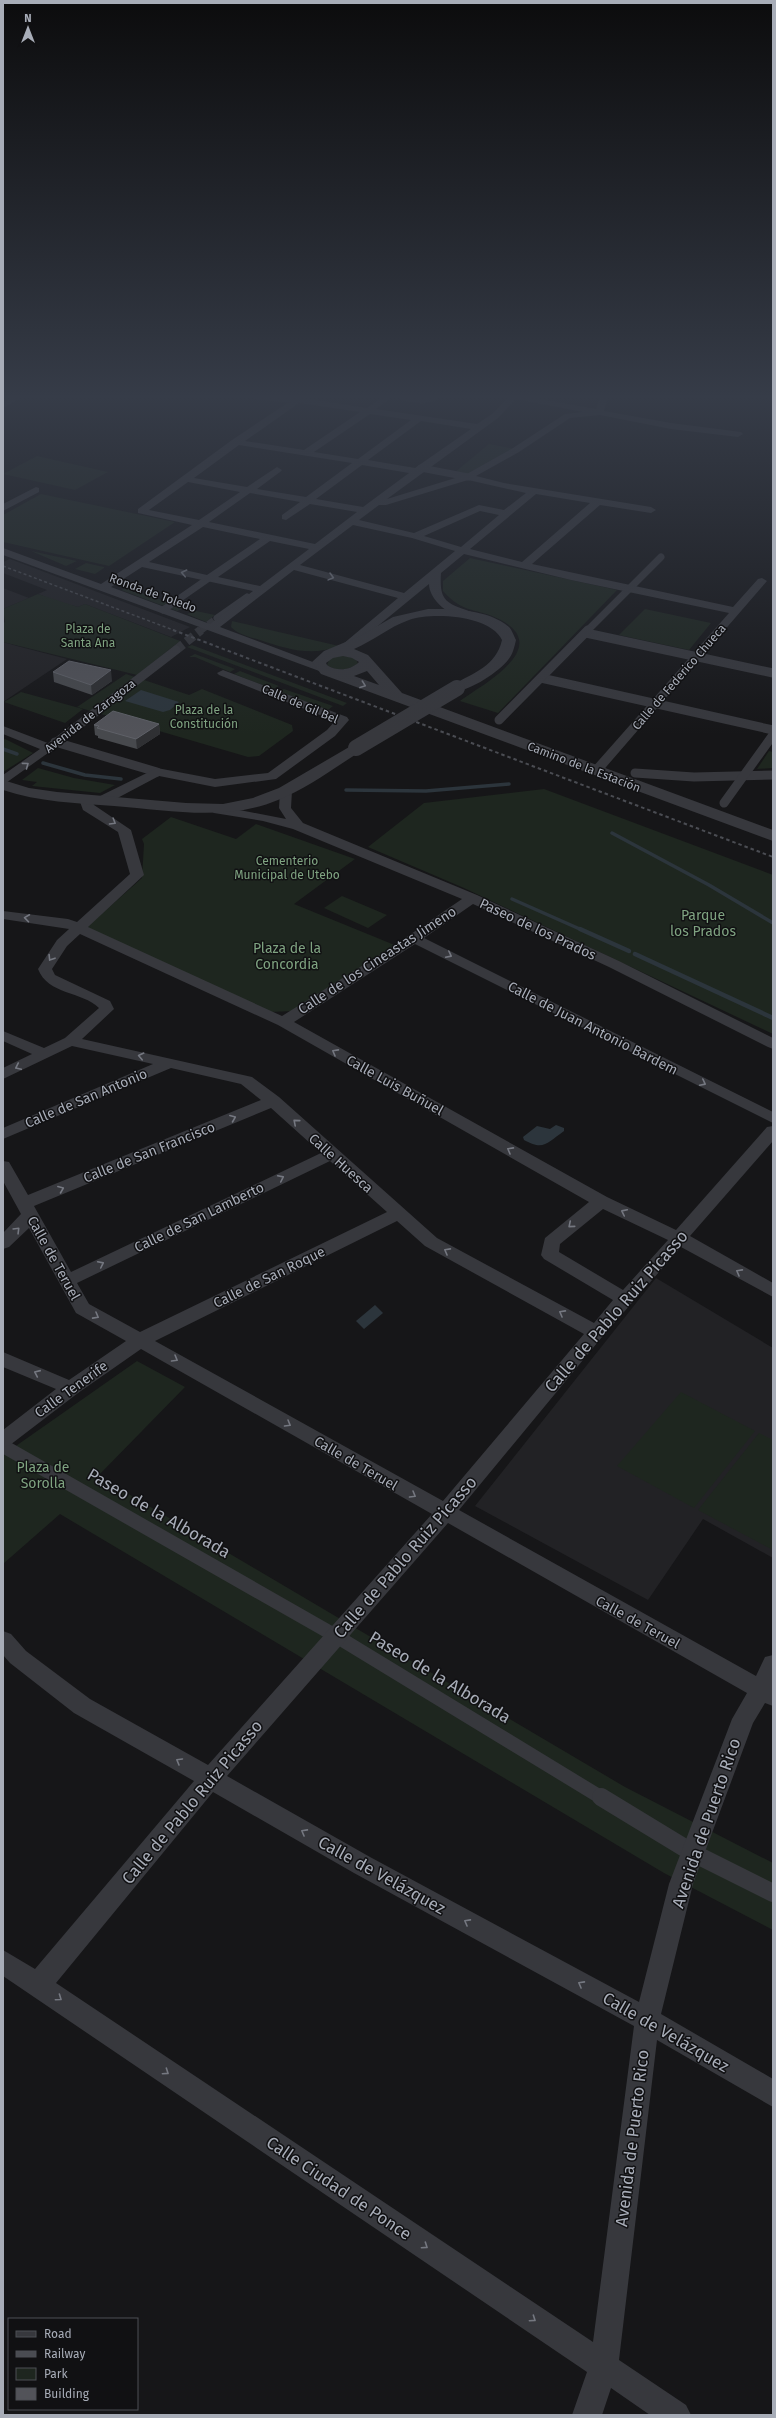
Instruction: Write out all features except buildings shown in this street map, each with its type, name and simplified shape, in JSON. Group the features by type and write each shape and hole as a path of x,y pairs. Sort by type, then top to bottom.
{"street":[{"path":"143,510 141,511 319,548"},
{"path":"102,588 220,510"},
{"path":"286,518 296,510"},
{"path":"212,628 221,619 263,590 369,510"},
{"path":"415,536 475,510"},
{"path":"488,510 507,514"},
{"path":"338,651 436,574 512,510"},
{"path":"525,565 588,510"},
{"path":"353,522 415,536 464,551 630,589 737,611"},
{"path":"163,610 268,538"},
{"name":"Ronda de Toledo","path":"3,551 326,670"},
{"path":"499,720 661,557"},
{"path":"139,563 263,590"},
{"path":"294,567 407,597"},
{"path":"3,784 27,791 85,799 214,809 257,803 286,792 356,748 495,665 506,653 510,643 508,635 499,626 487,620 450,607 436,597 433,588 436,574"},
{"name":"Calle de Federico Chueca","path":"596,771 762,581"},
{"path":"370,636 364,660 364,667 354,672 326,670 319,662 370,636 395,620 418,614 441,612 470,615"},
{"path":"221,619 226,634"},
{"path":"586,633 773,673"},
{"name":"Avenida de Zaragoza","path":"3,781 176,650"},
{"name":"Ronda de Toledo","path":"272,650 298,654 338,651"},
{"path":"338,651 350,653 364,660"},
{"name":"Camino de la Estación","path":"364,660 396,696"},
{"name":"Camino de la Estación","path":"326,670 773,836"},
{"name":"Calle de Gil Bel","path":"52,745 157,772 215,783 272,776 331,734 343,720 222,672"},
{"path":"540,678 773,730"},
{"path":"3,730 52,745"},
{"path":"724,802 773,735"},
{"path":"103,800 157,772"},
{"path":"635,773 694,777 773,774"},
{"path":"286,792 285,808 298,826"},
{"path":"3,1074 70,1041 108,1007 105,1004 54,981 45,973 46,966 56,950 137,875 124,830 88,807 85,799"},
{"name":"Paseo de los Prados","path":"214,809 263,817 298,826 472,898 614,964 773,1044"},
{"name":"Calle de los Cineastas Jimeno","path":"283,1022 414,938 472,898"},
{"name":"Calle Luis Buñuel","path":"3,915 68,923 77,929 283,1022 601,1201 679,1238 773,1291"},
{"name":"Calle de Juan Antonio Bardem","path":"414,938 773,1118"},
{"path":"3,1036 46,1054"},
{"name":"Calle Huesca","path":"70,1041 246,1080 273,1101 397,1214 431,1242 596,1332"},
{"name":"Calle de San Antonio","path":"3,1134 169,1063"},
{"name":"Calle de San Francisco","path":"28,1210 273,1101"},
{"name":"Calle de Pablo Ruiz Picasso","path":"38,1984 210,1779 445,1513 625,1298 773,1131"},
{"name":"Calle de San Lamberto","path":"66,1281 332,1154"},
{"name":"Calle de Teruel","path":"3,1166 82,1308 767,1693"},
{"path":"601,1201 551,1242 550,1255 625,1298"},
{"path":"3,1243 28,1210"},
{"name":"Calle de San Roque","path":"141,1340 397,1214"},
{"name":"Calle Tenerife","path":"3,1440 71,1388 141,1340"},
{"path":"3,1359 71,1388"},
{"name":"Paseo de la Alborada","path":"3,1446 336,1636 693,1853 773,1893"},
{"name":"Calle de Velázquez","path":"3,1640 18,1657 82,1706 210,1779 647,2020 773,2094"},
{"name":"Avenida de Puerto Rico","path":"587,2415 604,2366 647,2020 681,1884 743,1719 767,1693 773,1664"},
{"name":"Calle Ciudad de Ponce","path":"3,1962 38,1984 676,2415"}],"shaded area":[{"path":"10,559 190,627 171,637 85,604 78,607 59,602 38,594 47,590 3,573 3,562"},
{"path":"3,588 29,598 3,609"},
{"path":"3,642 17,646 67,659 3,702"},
{"path":"141,690 179,702 170,710 163,712 125,701"},
{"path":"556,1125 564,1128 564,1131 545,1144 536,1145 524,1140 523,1137 537,1126 550,1129"},
{"path":"656,1278 773,1348 773,1558 703,1519 648,1600 475,1506"},
{"path":"375,1305 383,1313 364,1329 356,1321"}],"green space":[{"path":"12,510 117,510 175,522 109,566 3,542 3,515"},
{"path":"31,551 77,561 66,566"},
{"path":"470,558 617,590 498,713 460,701 484,685 509,664 517,653 519,641 514,630 499,619 470,610 457,604 443,591 443,581"},
{"path":"86,563 104,568 95,574 75,569"},
{"path":"128,588 182,609 177,611 121,590"},
{"name":"Plaza de Santa Ana","path":"38,594 78,607 85,604 180,641 137,675 3,642 3,624 5,622 3,609"},
{"path":"645,609 711,623 689,650 619,635"},
{"path":"196,611 215,615 206,622 187,614"},
{"path":"232,621 339,646 319,651 289,649 241,634 231,627"},
{"path":"192,645 347,703 343,706 187,647"},
{"path":"195,654 235,669 230,672 195,657 189,657"},
{"path":"343,655 356,659 358,664 351,668 342,669 334,669 327,665 330,658"},
{"path":"240,671 279,686 273,689 234,674"},
{"name":"Plaza de la Constitución","path":"126,674 189,695 202,689 292,725 293,731 259,756 248,757 77,707"},
{"path":"284,689 333,706 328,710 278,691"},
{"path":"21,692 83,709 65,723 4,702"},
{"path":"5,739 33,753 3,772 3,740"},
{"path":"769,751 773,752 773,768 757,769"},
{"path":"38,768 74,778 115,785 100,793 32,786 37,782 22,780"},
{"name":"Parque los Prados","path":"544,789 773,875 773,1034 464,888 368,847 424,803"},
{"name":"Plaza de la Concordia","path":"171,817 236,839 256,824 355,859 294,904 397,946 292,1011 271,1012 89,930 88,926 142,878 144,844 142,839"},
{"path":"342,896 387,915 368,928 324,908"},
{"name":"Plaza de Sorolla","path":"137,1361 185,1387 98,1476 625,1787 773,1863 773,1930 664,1873 60,1514 3,1564 3,1455"},
{"path":"681,1392 755,1431 694,1508 617,1466"},
{"path":"759,1433 773,1440 773,1550 698,1510"}],"waterway":[{"path":"3,749 17,754"},
{"path":"43,763 85,775 121,779"},
{"path":"346,790 426,791 509,784"},
{"path":"612,833 709,885 773,923"},
{"path":"512,899 582,930"},
{"path":"580,929 629,951"},
{"path":"635,954 773,1018"}],"tunnel":[{"path":"200,631 217,618"},
{"path":"176,650 201,630"}],"railway":[{"path":"3,566 176,631"},
{"path":"173,630 773,857"}],"park label":[{"name":"Cementerio Municipal de Utebo","path":"287,868"}]}
